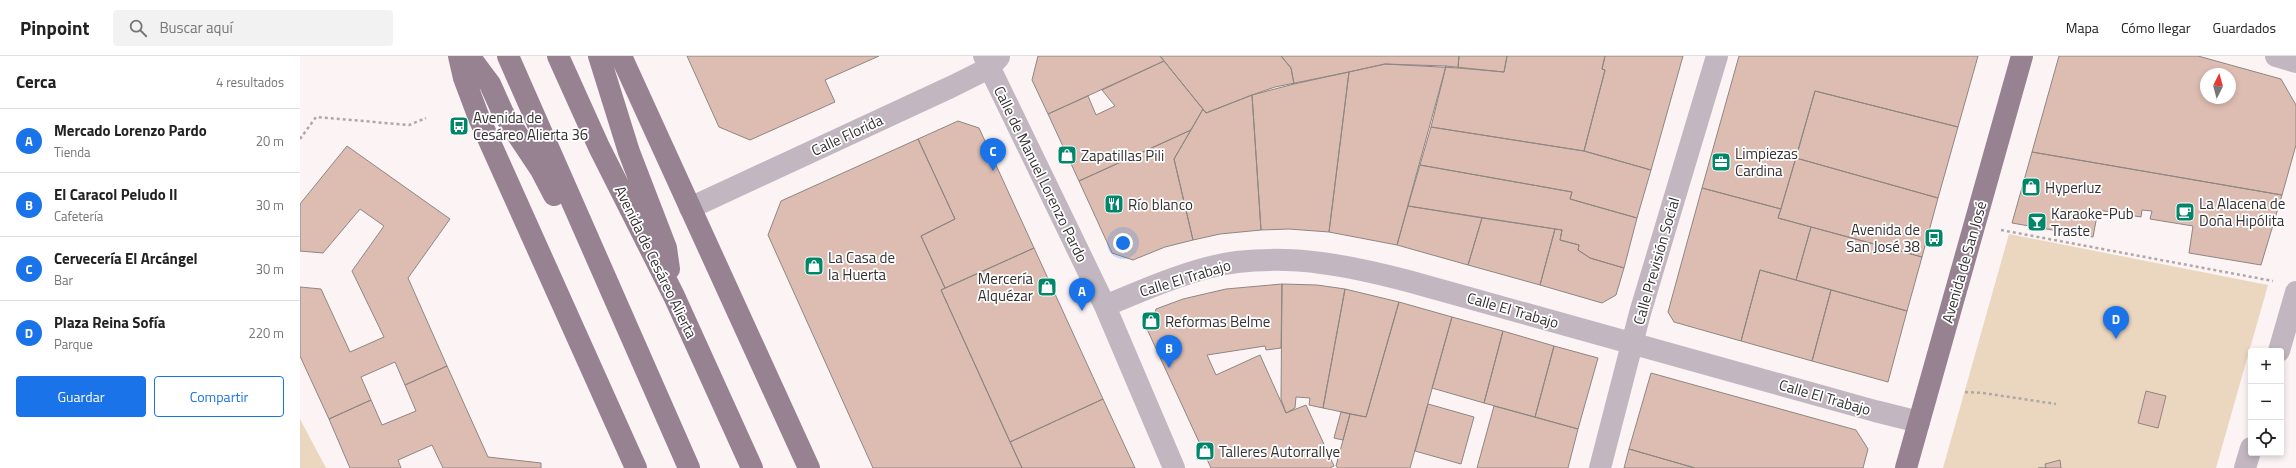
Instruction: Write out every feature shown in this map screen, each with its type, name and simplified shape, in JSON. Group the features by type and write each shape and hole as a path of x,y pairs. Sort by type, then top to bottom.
{"main road":[{"path":"460,56 471,99 636,468"},
{"path":"469,56 490,84 503,113 541,170 570,230 607,286"},
{"path":"508,56 607,286 689,468"},
{"name":"Avenida de Cesáreo Alierta","path":"558,56 599,147 674,296 752,468"},
{"path":"600,56 629,152 666,248 674,296"},
{"path":"621,56 809,468"},
{"name":"Avenida de San José","path":"1906,468 2022,56"}],"street":[{"name":"Calle Previsión Social","path":"1600,468 1632,343 1717,56"},
{"path":"2276,56 2296,62"},
{"name":"Calle Florida","path":"690,208 991,60"},
{"name":"Calle de Manuel Lorenzo Pardo","path":"991,60 1104,306 1174,468"},
{"name":"Calle El Trabajo","path":"1104,306 1152,286 1236,262 1281,260 1320,261 1387,275 1875,412 1919,422"},
{"path":"2279,348 2288,287"},
{"path":"2245,468 2249,456"}],"path":[{"path":"300,139 316,117 409,125 426,118"},
{"path":"1974,225 2288,287"},
{"path":"1965,392 1983,393 2056,404"}],"shaded area":[{"path":"2009,234 2268,285 2250,348 2248,348 2248,355 2216,468 1943,468"},
{"path":"300,419 326,468 300,468"}],"building":[{"path":"687,56 879,56 825,80 835,102 750,140 719,127"},
{"path":"1038,56 1160,56 1164,61 1048,114 1032,80"},
{"path":"1160,56 1281,56 1291,68 1294,84 1252,95 1206,113"},
{"path":"1281,56 1459,56 1458,68 1385,64 1294,84 1291,68"},
{"path":"1459,56 1507,56 1504,72 1458,68"},
{"path":"1507,56 1605,56 1602,69 1605,70 1584,151 1431,127 1446,66 1504,72"},
{"path":"1605,56 1683,56 1651,170 1584,151 1605,70 1602,69"},
{"path":"1739,56 1978,56 1958,127 1815,91 1781,209 1702,188"},
{"path":"2059,56 2198,56 2281,79 2296,105 2296,145 2282,195 2032,152"},
{"path":"1164,61 1203,109 1191,130 1079,181 1048,114 1088,96 1096,115 1115,106 1102,90"},
{"path":"1385,64 1446,66 1397,245 1329,232 1349,72"},
{"path":"1349,72 1329,232 1289,229 1261,230 1252,95 1275,87"},
{"path":"1815,91 1958,127 1938,198 1796,158"},
{"path":"1252,95 1261,230 1220,234 1193,240 1174,159 1203,109 1206,113"},
{"path":"958,121 979,128 1034,248 945,288 921,236 955,219 918,139"},
{"path":"1431,127 1584,151 1651,170 1637,218 1570,199 1572,192 1420,165"},
{"path":"1191,130 1174,159 1193,240 1165,247 1133,260 1112,253 1079,181"},
{"path":"918,139 955,219 921,236 945,288 941,290 1022,468 873,468 768,235 781,201"},
{"path":"347,146 450,219 408,278 447,366 405,385 395,362 361,377 371,400 329,419 300,356 300,287 321,289 350,352 384,337 352,271 384,226 360,209 323,253 300,251 300,204"},
{"path":"2032,152 2282,195 2261,265 2189,253 2193,226 2150,219 2152,211 2142,210 2141,217 2098,210 2093,237 2012,223"},
{"path":"1796,158 1938,198 1922,257 1778,218"},
{"path":"1420,165 1572,192 1570,199 1637,218 1624,268 1590,258 1578,250 1579,245 1560,240 1562,230 1408,206"},
{"path":"1702,188 1781,209 1778,218 1811,227 1796,280 1760,270 1741,341 1674,322 1668,312"},
{"path":"1408,206 1482,218 1468,265 1397,245"},
{"path":"1482,218 1555,229 1540,285 1468,265"},
{"path":"1811,227 1922,257 1907,311 1796,280"},
{"path":"1555,229 1562,230 1560,240 1579,245 1578,250 1590,258 1624,268 1616,295 1602,303 1540,285"},
{"path":"1034,248 1103,399 1010,442 941,290"},
{"path":"1760,270 1831,290 1812,361 1741,341"},
{"path":"1282,284 1317,285 1345,289 1323,408 1309,405 1310,398 1296,397 1295,408 1286,413 1281,399"},
{"path":"1282,284 1281,348 1266,350 1265,346 1207,355 1216,375 1260,355 1286,413 1306,405 1334,466 1330,468 1211,468 1147,329 1155,320 1154,316 1156,309 1183,299 1226,289"},
{"path":"1345,289 1399,302 1366,417 1323,408"},
{"path":"1831,290 1907,311 1888,382 1812,361"},
{"path":"1399,302 1452,317 1410,468 1338,468 1336,466 1350,414 1366,417"},
{"path":"1452,317 1503,331 1484,403 1432,388"},
{"path":"1503,331 1554,346 1535,417 1484,403"},
{"path":"1554,346 1598,358 1578,429 1535,417"},
{"path":"447,366 488,457 541,463 541,468 443,468 432,445 398,460 401,468 350,468 329,419 371,400 382,425 416,411 405,385"},
{"path":"1651,373 1856,430 1868,449 1863,468 1695,468 1629,449"},
{"path":"2146,391 2166,396 2158,428 2138,423"},
{"path":"1103,399 1135,468 1022,468 1010,442"},
{"path":"1428,404 1474,417 1461,464 1415,451"},
{"path":"1494,406 1578,429 1568,468 1477,468"},
{"path":"1341,412 1350,414 1343,440 1334,438"},
{"path":"1629,449 1695,468 1624,468"},
{"path":"2060,460 2061,468 2046,468 2045,464"}],"place":[{"name":"Avenida de Cesáreo Alierta 36","path":"459,126"},
{"name":"Zapatillas Pili","path":"1067,155"},
{"name":"Limpiezas Cardina","path":"1721,162"},
{"name":"Cervecería El Arcángel","path":"993,171"},
{"name":"Hyperluz","path":"2031,187"},
{"name":"Río blanco","path":"1114,204"},
{"name":"La Alacena de Doña Hipólita","path":"2185,212"},
{"name":"Karaoke-Pub Traste","path":"2037,222"},
{"name":"Avenida de San José 38","path":"1934,238"},
{"name":"La Casa de la Huerta","path":"814,266"},
{"name":"Mercería Alquézar","path":"1047,287"},
{"name":"Mercado Lorenzo Pardo","path":"1082,311"},
{"name":"Reformas Belme","path":"1151,321"},
{"name":"Plaza Reina Sofía","path":"2116,339"},
{"name":"El Caracol Peludo II","path":"1169,368"},
{"name":"Talleres Autorrallye","path":"1205,451"}]}
